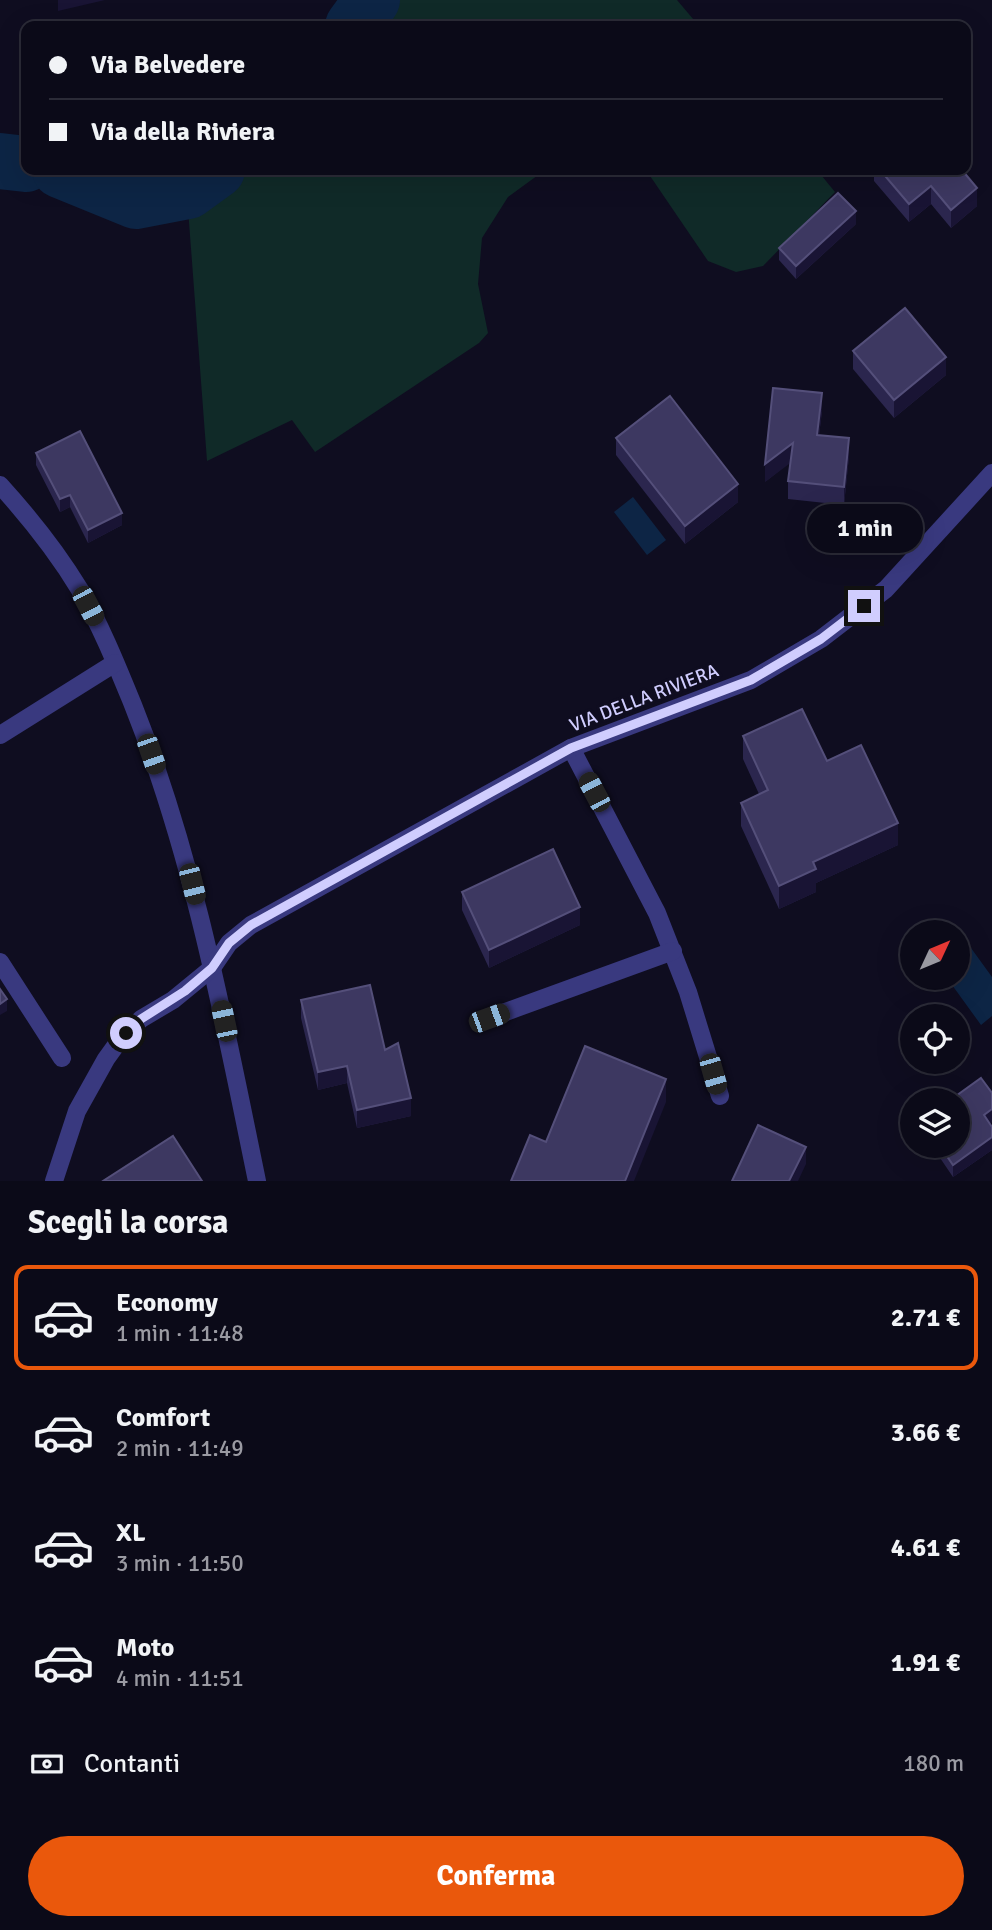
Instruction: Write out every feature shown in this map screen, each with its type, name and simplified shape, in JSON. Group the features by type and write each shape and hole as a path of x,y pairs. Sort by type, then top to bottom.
{"street":[{"name":"VIA DELLA RIVIERA","path":"54,1181 77,1111 113,1049 141,1019 173,1000 212,968 229,943 251,925 571,748 751,680 821,639 886,589 992,473"},
{"path":"0,485 42,535 72,578 96,621 145,735 192,884 257,1181"},
{"path":"0,735 115,663"},
{"path":"571,748 651,901 673,951 720,1096"},
{"path":"489,1018 673,951"},
{"path":"0,962 62,1058"}],"green space":[{"path":"347,0 677,0 695,21 332,21"},
{"path":"189,175 538,175 508,197 482,238 478,284 488,333 479,343 315,452 292,420 207,461 186,182"},
{"path":"649,175 821,175 835,192 763,266 736,272 708,261"}],"water":[{"path":"633,497 666,540 647,555 614,512"},
{"path":"970,949 992,977 992,1016 981,1025 970,1010 970,1004 966,1004 956,990 970,990"}],"building":[{"path":"884,175 966,175 977,188 951,210 931,186 909,204"},
{"path":"838,193 856,211 796,266 779,248"},
{"path":"905,308 946,357 894,400 853,351"},
{"path":"773,388 822,393 817,435 849,438 844,487 788,481 793,443 765,464"},
{"path":"670,396 738,484 685,526 616,438"},
{"path":"80,431 122,513 88,530 70,495 60,499 36,453"},
{"path":"802,709 827,761 861,745 898,823 813,862 816,869 779,886 741,803 768,790 743,736"},
{"path":"553,849 580,907 489,950 462,892"},
{"path":"370,985 385,1050 398,1043 411,1098 357,1110 347,1066 318,1072 301,1000"},
{"path":"0,989 7,999 0,1004"},
{"path":"585,1046 666,1079 625,1181 511,1181 530,1135 546,1142"},
{"path":"981,1078 992,1093 992,1109 984,1115 992,1127 992,1137 970,1153 970,1088 967,1088"},
{"path":"758,1125 806,1147 789,1181 732,1181"},
{"path":"173,1136 202,1181 103,1181"},
{"path":"948,1158 963,1158 953,1165"}],"waterway":[{"path":"357,21 372,0"},
{"path":"0,161 21,163"},
{"path":"72,175 136,201 188,191 210,175"}],"route":[{"path":"126,1033 141,1019 173,1000 212,968 235,936 251,925 571,748 751,680 821,639 864,606"}]}
